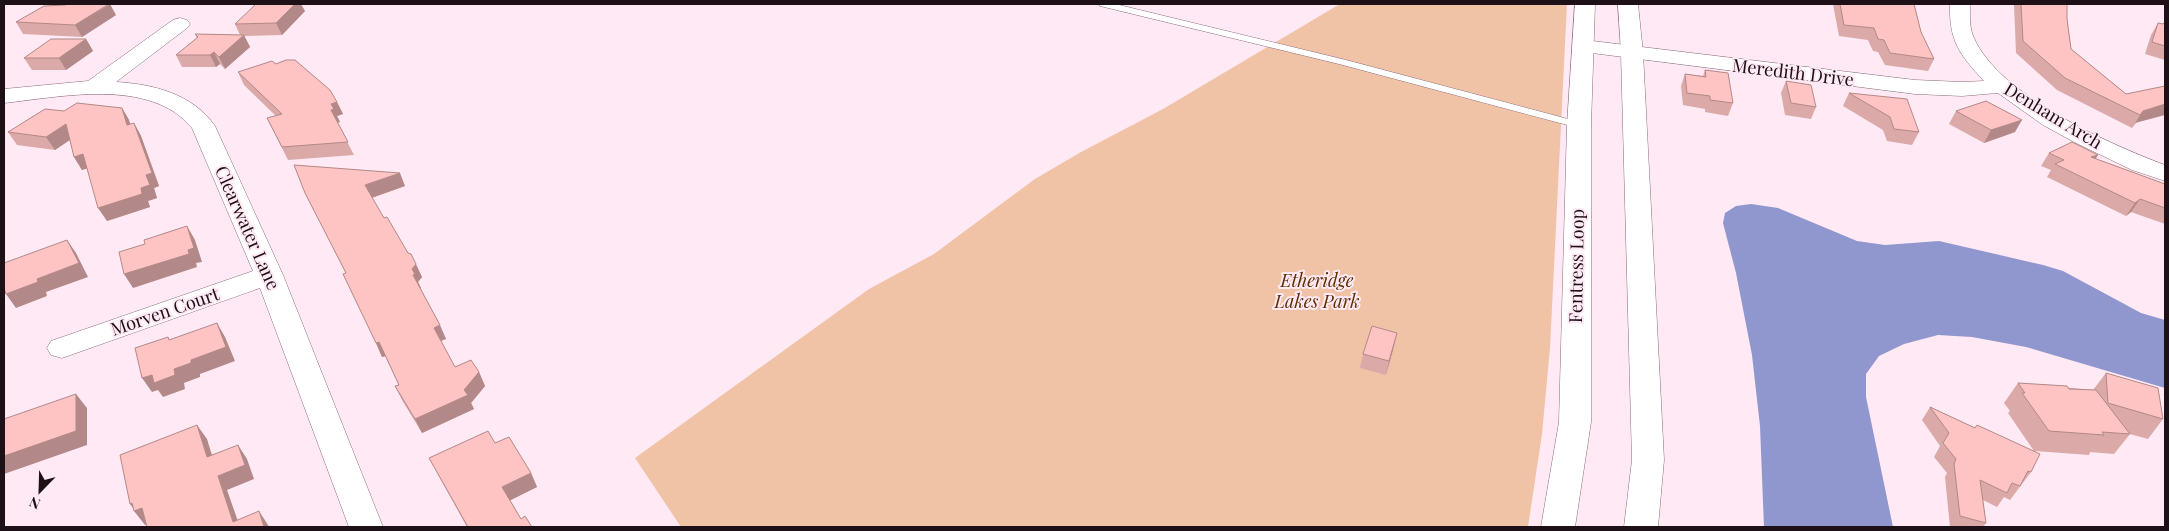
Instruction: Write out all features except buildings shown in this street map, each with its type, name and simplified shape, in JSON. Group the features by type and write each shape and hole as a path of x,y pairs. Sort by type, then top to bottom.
{"street":[{"name":"Fentress Loop","path":"1558,527 1575,422 1578,125 1584,46 1584,4"},
{"path":"1628,4 1632,53 1648,460 1641,527"},
{"name":"Denham Arch","path":"1960,4 1959,19 1966,44 1976,60 2002,86 2088,140 2165,174"},
{"path":"92,89 180,24"},
{"name":"Meredith Drive","path":"1584,46 1915,87 1962,90 2002,86"},
{"name":"Clearwater Lane","path":"4,96 55,90 92,89 143,93 166,99 188,110 203,126 269,275 366,527"},
{"name":"Morven Court","path":"62,348 269,275"}],"lane":[{"path":"1104,4 1362,67 1578,125"}],"green space":[{"name":"Etheridge Lakes Park","path":"1340,4 1567,4 1550,348 1542,434 1528,527 681,527 635,458 869,289 934,254 1035,179 1081,152 1163,109"}],"water":[{"path":"1751,204 1778,208 1857,241 1885,245 1939,241 2063,271 2141,313 2165,320 2165,388 2026,347 1972,337 1938,335 1904,344 1879,356 1866,374 1866,397 1893,527 1764,527 1760,426 1752,355 1736,273 1723,223 1725,213 1736,206"}]}
